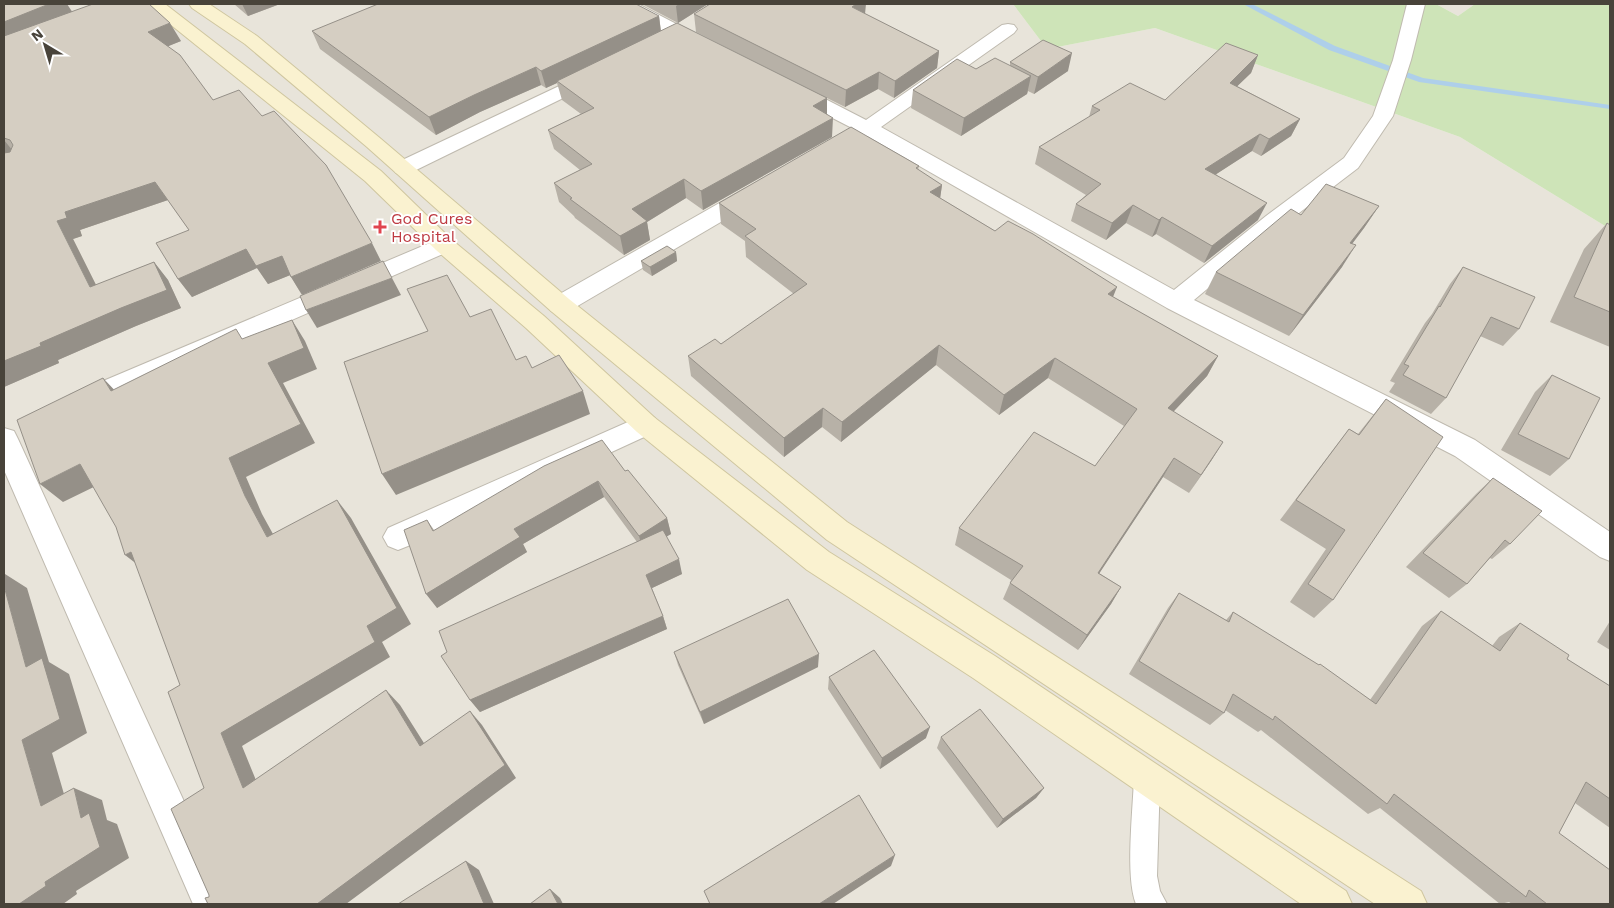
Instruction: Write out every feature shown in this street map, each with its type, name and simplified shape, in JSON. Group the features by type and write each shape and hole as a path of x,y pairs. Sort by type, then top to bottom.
{"main road":[{"path":"154,4 373,176 444,245 535,322 646,425 818,561 984,667 1333,904"},
{"path":"198,4 251,40 403,168 560,305 836,531 1408,904"}],"street":[{"path":"625,4 686,29 713,51"},
{"path":"1176,302 1274,221 1352,163 1383,116 1416,4"},
{"path":"661,42 686,29"},
{"path":"807,163 867,128 1008,29"},
{"path":"403,168 608,68"},
{"path":"773,81 867,128 1176,302 1465,448 1610,548"},
{"path":"560,305 773,182"},
{"path":"59,410 444,245"},
{"path":"398,537 646,425"},
{"path":"10,433 212,904"}],"lane":[{"path":"1146,778 1144,876 1147,898 1153,904"}],"shaded area":[{"path":"4,4 1013,4 1047,49 1155,28 1460,137 1610,229 1610,904 4,904"},
{"path":"1436,4 1475,4 1458,16"}],"green space":[{"path":"1013,4 1436,4 1458,16 1475,4 1610,4 1610,229 1460,137 1155,28 1047,49"}],"building":[{"path":"4,4 49,4 4,22"},
{"path":"93,4 149,4 170,23 148,32 180,55 213,100 239,90 262,116 274,111 326,165 372,243 291,277 282,256 256,266 246,249 178,279 156,243 189,230 155,182 65,212 67,218 57,221 90,287 154,262 167,290 40,343 41,346 4,361 4,153 10,152 13,145 10,140 4,138 4,36"},
{"path":"378,4 636,4 659,16 541,71 536,67 429,117 312,31"},
{"path":"710,4 856,4 852,7 939,51 895,81 879,72 846,90 694,14"},
{"path":"677,23 827,98 813,106 833,118 701,191 684,179 632,209 647,221 620,236 570,199 572,198 554,183 592,164 548,130 594,108 557,81"},
{"path":"1043,40 1072,53 1038,77 1010,62"},
{"path":"1226,43 1258,55 1230,83 1300,119 1269,139 1260,134 1205,169 1267,203 1212,246 1162,217 1159,220 1133,205 1112,223 1076,204 1101,184 1039,147 1100,110 1092,106 1130,83 1165,100"},
{"path":"995,58 1031,76 964,118 913,90 957,59 976,69"},
{"path":"851,127 919,166 916,168 942,185 930,192 995,231 1008,221 1033,234 1117,287 1108,294 1218,356 1168,408 1223,442 1201,475 1174,458 1098,573 1121,587 1087,635 1010,583 1023,566 959,528 1034,432 1095,466 1137,409 1055,358 1004,395 939,345 842,422 823,408 784,438 688,356 715,339 721,344 807,284 745,236 756,229 719,203"},
{"path":"1326,184 1379,206 1350,243 1356,245 1303,315 1216,272 1291,209 1301,215"},
{"path":"1607,223 1610,225 1610,312 1574,297"},
{"path":"667,246 676,252 650,267 641,261"},
{"path":"383,261 392,278 306,310 300,296"},
{"path":"1463,267 1535,297 1519,329 1491,317 1446,398 1403,375 1409,366 1404,364"},
{"path":"447,275 470,317 491,309 516,360 526,356 532,368 559,355 583,391 382,474 344,362 428,331 407,289"},
{"path":"292,320 304,348 268,363 301,424 229,458 245,496 267,537 337,500 397,608 367,626 375,642 221,733 243,788 386,690 420,746 470,711 505,765 317,904 208,904 205,898 209,897 209,895 171,809 204,788 168,692 180,685 131,552 125,555 116,527 80,464 40,484 17,420 103,378 111,391 236,329 242,339"},
{"path":"1552,375 1600,398 1569,459 1518,434"},
{"path":"1386,399 1443,437 1333,600 1308,584 1345,530 1296,500 1349,429 1359,435"},
{"path":"602,440 625,471 628,470 667,518 639,536 598,481 514,529 520,537 426,594 404,530 427,520 433,531 544,466"},
{"path":"1493,478 1542,511 1510,544 1505,540 1467,584 1423,553"},
{"path":"663,530 679,559 646,575 663,616 470,700 441,656 447,652 439,631"},
{"path":"4,586 26,667 42,658 60,719 22,740 41,806 74,788 81,818 89,813 100,847 45,882 46,886 19,904 4,904"},
{"path":"1179,593 1229,622 1233,612 1320,664 1376,704 1441,611 1500,651 1520,623 1569,655 1567,659 1610,686 1610,799 1586,782 1559,833 1610,870 1610,904 1547,904 1529,890 1526,897 1394,794 1387,804 1275,716 1273,720 1233,694 1224,713 1139,661"},
{"path":"788,599 819,654 700,712 674,652"},
{"path":"874,650 930,727 882,758 829,677"},
{"path":"980,709 1044,788 1003,819 941,737"},
{"path":"859,795 895,855 819,904 710,904 704,891"},
{"path":"466,861 484,904 398,904"},
{"path":"550,889 558,904 530,904"}],"waterway":[{"path":"1247,4 1332,48 1422,80 1610,107"}],"place":[{"name":"God Cures Hospital","path":"380,227"}]}
